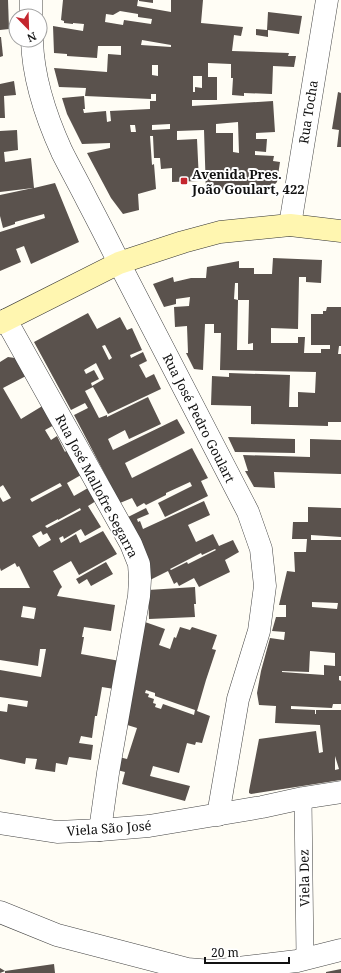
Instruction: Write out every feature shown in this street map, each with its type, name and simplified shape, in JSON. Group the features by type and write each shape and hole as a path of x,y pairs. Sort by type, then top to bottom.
{"main road":[{"path":"3,321 119,263 183,242 220,232 290,225 341,231"}],"street":[{"name":"Rua Tocha","path":"290,225 327,0"},
{"name":"Rua José Pedro Goulart","path":"32,48 38,86 47,116 62,152 248,512 261,549 265,586 259,631 238,700 218,815"},
{"name":"Rua José Mallofre Segarra","path":"3,321 131,544 139,564 139,596 108,773 100,830"},
{"name":"Viela São José","path":"0,822 57,832 148,826 218,815 341,792"},
{"path":"0,912 57,935 187,969 212,971 297,960 341,950"}],"lane":[{"name":"Viela Dez","path":"303,798 305,958"}],"building":[{"path":"0,0 8,0 8,29 0,30"},
{"path":"63,0 138,0 137,6 171,12 171,0 203,0 201,23 243,27 241,36 234,35 232,51 289,53 288,56 296,56 294,67 273,66 272,94 244,93 244,96 232,95 233,78 231,78 231,64 208,63 208,77 217,77 217,100 192,100 192,106 273,101 275,132 256,133 256,139 267,139 266,152 255,151 255,155 274,156 273,161 280,162 277,182 272,187 240,186 206,193 204,130 177,131 177,140 197,139 199,181 172,182 172,168 161,169 160,158 154,158 153,136 150,136 152,165 154,164 156,189 138,194 139,210 123,214 111,198 87,153 110,148 110,143 82,144 67,114 62,98 84,96 84,113 106,111 107,122 111,121 110,111 150,109 150,101 156,101 156,94 151,94 151,99 85,96 86,88 59,87 54,68 107,72 108,54 121,55 121,46 98,46 97,58 67,56 67,54 54,53 53,26 83,31 84,24 64,23 64,21 61,20","holes":["120,11 138,14 138,17 152,19 151,24 124,20 123,25 105,22 106,14 113,15","142,40 171,45 171,47 141,45","152,65 158,65 158,76 152,75","193,76 202,76 202,88 195,87 195,92 193,92","238,122 239,153 233,152 233,133 216,133 216,124","170,124 170,129 152,130 152,125","130,125 135,125 136,132 131,132","233,172 239,172 239,179 234,180"]},
{"path":"153,0 153,3 139,1"},
{"path":"268,12 302,16 299,34 268,30 268,37 256,35 256,29 267,30"},
{"path":"0,37 3,56 0,57"},
{"path":"14,81 16,95 4,96 5,118 0,118 0,84"},
{"path":"338,92 341,93 341,147 337,147 339,130 332,129"},
{"path":"17,130 18,150 4,152 5,162 31,158 34,188 55,183 79,242 31,264 24,246 16,249 21,262 0,271 0,232 45,218 44,214 15,222 15,224 3,228 0,216 0,195 33,188 0,192 0,131"},
{"path":"273,258 322,260 321,283 306,282 306,277 299,277 298,329 271,328 271,343 298,343 298,337 305,337 304,353 321,353 321,349 330,349 330,345 311,345 311,314 323,314 323,311 326,311 327,307 341,307 341,346 339,346 338,354 341,354 341,422 328,422 328,426 251,424 251,406 211,405 212,376 229,377 229,373 290,375 289,407 298,407 298,392 315,393 316,372 220,370 221,333 214,333 214,324 205,324 203,370 194,369 186,353 188,353 187,326 175,327 174,307 189,306 190,297 176,299 176,304 164,307 153,284 173,277 174,282 191,278 206,278 207,267 239,261 239,268 254,268 254,274 272,274","holes":["235,283 238,283 238,300 234,299","238,300 249,300 248,344 253,343 253,350 237,350"]},
{"path":"88,313 97,329 120,317 127,330 132,328 142,350 130,355 131,358 143,352 147,361 139,365 146,378 154,374 161,389 108,414 93,387 85,391 99,418 107,415 107,417 148,397 161,424 129,439 125,430 108,439 113,450 177,419 185,433 125,463 132,478 192,448 208,478 201,481 208,496 165,517 158,503 192,486 190,482 166,493 166,495 146,505 144,503 137,507 132,498 120,503 74,415 88,408 85,403 71,410 34,342","holes":["105,345 112,358 109,360 102,346","96,363 104,379 92,386 91,383 99,379 94,370 86,374 84,370"]},
{"path":"8,357 15,358 26,376 3,388 21,419 44,405 56,424 45,430 51,440 57,436 65,452 67,450 81,475 67,483 74,496 88,488 96,501 88,506 101,527 85,536 81,529 64,539 63,536 59,538 61,543 76,534 80,543 103,531 117,554 79,575 71,561 53,571 62,587 57,596 115,605 111,631 84,627 81,654 120,661 114,689 102,687 97,716 95,716 92,738 81,736 79,743 93,745 91,760 69,757 67,765 56,763 55,772 35,769 37,759 26,758 25,764 0,759 0,711 7,712 8,704 27,707 28,701 0,697 0,670 41,677 46,649 40,649 38,666 0,660 0,588 30,588 19,566 17,567 15,563 1,571 0,568 0,497 3,502 11,498 3,485 0,487 0,362","holes":["60,483 62,486 32,502 30,499","80,508 81,510 47,528 45,526","41,531 43,535 47,533 51,540 39,547 32,536","23,606 36,608 34,619 21,617"]},
{"path":"228,437 295,439 295,453 235,452"},
{"path":"310,439 341,440 341,474 274,472 275,488 254,487 245,471 248,471 243,455 310,457"},
{"path":"204,501 210,515 188,525 196,542 213,534 219,546 233,540 239,552 225,560 230,572 199,587 194,578 179,586 177,582 174,584 168,571 148,581 128,517 146,508 149,514 137,519 138,522 140,521 143,529","holes":["215,549 216,550 188,564 187,562 171,570 170,569 201,553 202,555"]},
{"path":"308,507 341,508 341,537 311,535 311,540 341,540 341,676 339,676 339,680 341,681 341,704 333,704 332,708 291,706 291,709 315,710 315,714 316,710 341,710 341,780 251,794 249,791 259,739 316,731 319,753 323,752 320,725 275,723 276,706 259,705 257,693 270,638 284,640 285,632 272,631 276,617 286,617 286,605 279,605 287,571 295,572 294,552 306,552 307,539 292,539 293,522 308,522","holes":["312,602 338,603 337,609 312,607","310,651 335,653 335,666 324,665 324,675 282,671 309,672","335,756 339,769 335,770"]},
{"path":"106,562 113,574 91,586 87,579 79,584 76,579"},
{"path":"195,587 195,617 149,619 148,590"},
{"path":"145,622 165,629 159,645 170,649 174,637 176,638 180,627 190,630 192,627 217,635 212,649 216,650 197,711 210,716 202,743 196,742 195,745 187,743 179,773 153,766 150,776 190,786 185,801 122,784 125,772 117,770 119,757 127,759 137,728 124,724","holes":["146,690 155,693 155,696 195,710 194,715 163,704 161,709 155,707 156,704 153,703 154,699 148,697 149,694 145,693"]},
{"path":"54,964 55,973 5,973 5,971"},
{"path":"0,968 5,971 0,973"},
{"path":"341,969 341,973 326,973 326,972"}],"place":[{"name":"Avenida Pres. João Goulart, 422","path":"184,181"}]}
